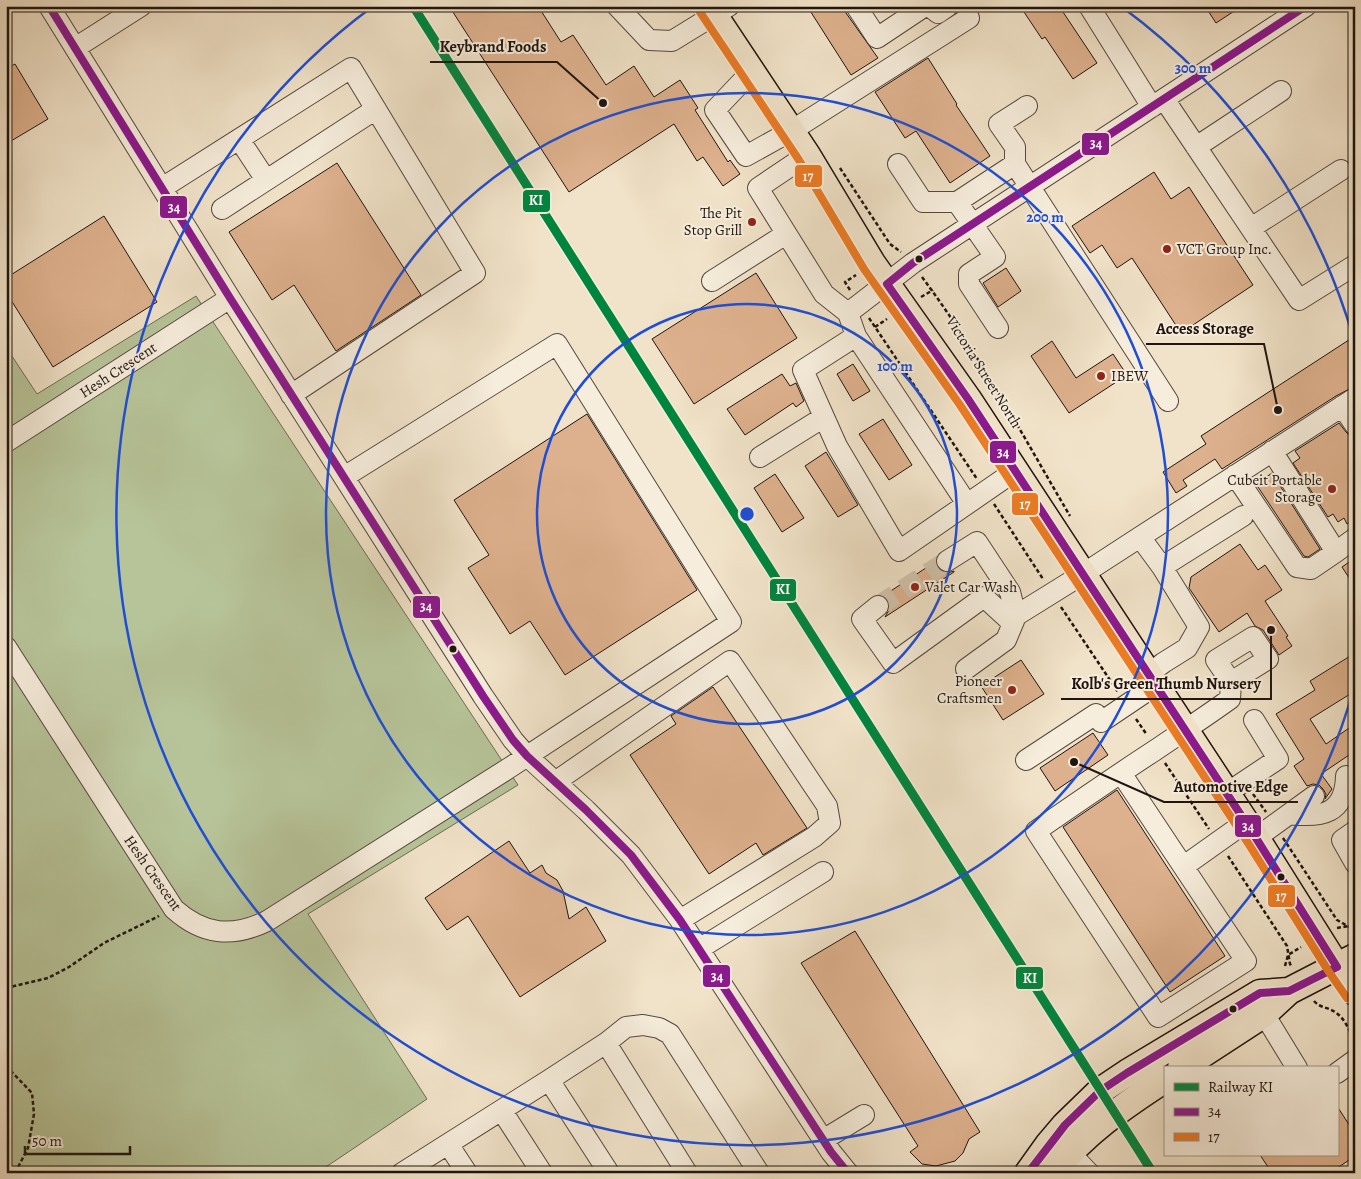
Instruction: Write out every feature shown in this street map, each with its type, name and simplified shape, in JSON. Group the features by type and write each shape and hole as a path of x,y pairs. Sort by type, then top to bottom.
{"main road":[{"name":"Victoria Street North","path":"717,9 752,72 807,155 872,263 968,399 1227,793 1256,824 1346,962 1341,1004"},
{"path":"1184,1066 1264,1014 1289,991 1346,962"},
{"path":"1028,1173 1048,1144 1100,1091 1260,993 1289,991"},
{"path":"1054,1173 1070,1153 1115,1113 1164,1080"}],"street":[{"path":"49,6 291,395 483,696 526,756 586,810 631,855 680,920 824,1140 848,1173"},
{"path":"75,48 141,6"},
{"path":"616,6 649,40 672,41 717,9"},
{"path":"856,6 877,38 927,6 938,13 948,6"},
{"path":"1089,6 1158,103 1196,147 1299,300 1355,265"},
{"path":"848,313 913,263 1306,6"},
{"path":"752,72 715,110 746,156 791,131 969,18"},
{"path":"162,188 351,68 475,273 291,395"},
{"path":"1196,147 1281,91"},
{"path":"1027,106 999,124 1015,147 1015,164 1168,401"},
{"path":"222,208 376,109"},
{"path":"240,139 266,180"},
{"path":"807,155 758,188 824,294 848,313 856,336 967,504"},
{"path":"898,164 923,202 957,202 1015,164"},
{"path":"1251,228 1341,170"},
{"path":"957,202 995,257 969,274 969,284 998,328"},
{"path":"712,281 786,234"},
{"name":"Hesh Crescent","path":"6,442 230,298"},
{"path":"856,336 803,370 837,446 899,552 1015,471"},
{"name":"Hesh Crescent","path":"6,647 166,899 174,909 194,924 206,929 231,932 255,927 267,921 526,756 731,622 557,344 344,477"},
{"path":"1012,618 1349,402 1355,425"},
{"path":"760,457 824,417"},
{"path":"1272,451 1336,552"},
{"path":"1235,475 1297,567 1311,569 1355,538"},
{"path":"1162,566 1243,516"},
{"path":"1026,760 1096,714 1101,722 1152,679 1162,663 1187,648 1199,627 1162,566 1140,537"},
{"path":"947,561 977,542 1010,592 1012,618 1006,640 966,669"},
{"path":"878,606 862,619 893,663 984,597 1012,618"},
{"path":"555,782 730,661 827,806 830,823 814,837 680,920"},
{"path":"1121,773 1246,961 1158,1017 1036,831 1121,773 1186,730 1230,699 1231,682"},
{"path":"1227,793 1278,758 1254,720"},
{"path":"1289,814 1307,816 1324,813 1338,805 1346,790 1346,776"},
{"path":"1184,866 1256,824 1289,814 1314,796"},
{"path":"1348,836 1355,863"},
{"path":"699,949 823,872"},
{"path":"1264,1014 1296,1066"},
{"path":"402,1173 502,1111 606,1043 626,1027 643,1025 659,1028 670,1034 759,1173"},
{"path":"606,1043 687,1173"},
{"path":"1338,1072 1355,1060"},
{"path":"549,1080 609,1173"},
{"path":"502,1111 542,1173"},
{"path":"824,1140 864,1116"},
{"path":"448,1144 467,1173"},
{"path":"1070,1153 1089,1173"}],"path":[{"path":"890,244 907,255"},
{"path":"888,252 893,247"},
{"path":"850,289 845,282 853,276"},
{"name":"Victoria Street North","path":"923,278 933,290 974,353 1073,520"},
{"path":"924,296 933,290"},
{"path":"870,320 979,482"},
{"path":"875,327 883,322"},
{"path":"993,502 1044,581"},
{"path":"1060,605 1121,696"},
{"path":"1134,717 1150,741"},
{"path":"1166,764 1212,834"},
{"path":"1253,794 1256,824"},
{"path":"1284,840 1337,920 1355,930"},
{"path":"1229,859 1287,946 1290,964"},
{"path":"6,988 48,978 104,944 174,909"},
{"path":"1335,928 1355,925"},
{"path":"1285,966 1288,955 1294,950"},
{"path":"1316,1003 1341,1004 1338,1013 1355,1042"},
{"path":"6,1066 32,1093 34,1114 28,1148 15,1173"}],"green space":[{"path":"196,296 518,785 308,914 427,1099 317,1173 6,1173 6,347 37,394"}],"building":[{"path":"449,6 538,6 561,42 573,35 606,85 634,66 654,97 680,80 698,108 695,110 728,162 730,160 740,174 723,186 703,157 697,161 674,124 569,192"},
{"path":"807,6 844,6 846,13 878,58 851,75"},
{"path":"1020,6 1059,6 1097,63 1073,79 1045,37 1042,39"},
{"path":"1205,6 1242,6 1216,23"},
{"path":"928,58 990,156 950,183 916,131 905,138 875,92"},
{"path":"15,64 48,119 6,144 6,69"},
{"path":"337,163 421,295 336,351 294,285 272,300 229,232"},
{"name":"VCT Group Inc.","path":"1154,172 1171,199 1189,187 1253,285 1181,333 1132,258 1117,268 1102,245 1090,253 1072,226"},
{"path":"104,216 157,302 53,367 6,292 6,278"},
{"path":"1006,268 1021,291 998,307 983,283"},
{"path":"756,273 797,338 694,404 652,339"},
{"path":"1355,336 1355,386 1336,396 1222,469 1215,459 1183,480 1187,486 1176,493 1163,472 1206,444 1201,436"},
{"name":"IBEW","path":"1052,341 1076,378 1113,354 1127,375 1069,413 1031,356"},
{"path":"853,364 870,391 853,401 837,374"},
{"path":"782,374 790,386 796,383 804,401 796,407 793,403 745,435 727,409"},
{"path":"587,414 697,590 565,675 530,621 510,634 468,568 489,555 454,500"},
{"path":"883,419 912,465 889,480 859,434"},
{"name":"Cubeit Portable Storage","path":"1339,423 1349,435 1355,437 1355,519 1347,524 1344,518 1338,522 1333,514 1328,517 1293,463 1300,458 1295,451"},
{"path":"826,452 858,505 838,517 805,466"},
{"path":"1272,473 1320,549 1308,557 1304,556 1256,484"},
{"path":"775,474 804,518 782,532 754,488"},
{"path":"1240,544 1258,570 1265,565 1282,590 1265,601 1288,636 1286,637 1292,646 1279,655 1263,630 1255,626 1247,613 1219,632 1189,588 1191,577"},
{"path":"1355,558 1355,587 1342,567"},
{"name":"Valet Car Wash","path":"935,562 941,571 947,573 954,572 885,617 890,605 883,596"},
{"path":"1355,653 1355,691 1310,719 1326,744 1355,724 1355,751 1321,774 1332,789 1325,799 1326,794 1323,789 1319,785 1307,786 1294,766 1304,759 1276,714 1315,690 1310,681"},
{"name":"Pioneer Craftsmen","path":"1021,660 1044,694 1003,720 981,686"},
{"path":"713,687 807,828 763,855 756,843 709,874 630,755 676,724 671,716"},
{"path":"1093,733 1108,755 1055,791 1040,768"},
{"path":"1117,790 1225,956 1170,992 1063,827"},
{"path":"509,841 530,873 542,865 546,873 557,880 563,891 569,919 586,907 606,941 520,997 468,916 447,930 425,898"},
{"path":"855,931 980,1132 969,1139 963,1153 955,1161 936,1166 922,1164 910,1152 918,1146 801,963"},
{"path":"1338,1108 1355,1134 1355,1156 1330,1173 1272,1173 1261,1156 1338,1156"}],"tunnel":[{"path":"878,606 947,561"}],"rail line":[{"name":"KI","path":"413,6 1153,1173"}],"transit line":[{"name":"34","path":"49,6 230,298 483,696 513,740 527,756 586,810 631,855 680,920 831,1152 848,1173"},
{"name":"34","path":"887,284 913,263 1306,6"},
{"name":"17","path":"700,12 799,160 864,269 960,405 1248,843 1347,998"},
{"name":"34","path":"887,284 968,399 1256,838 1337,967"},
{"name":"34","path":"1028,1173 1065,1125 1100,1091 1260,993 1289,991 1337,967"}],"place":[{"name":"Keybrand Foods","path":"603,103"},
{"name":"The Pit Stop Grill","path":"752,222"},
{"name":"VCT Group Inc.","path":"1167,249"},
{"name":"IBEW","path":"1101,376"},
{"name":"Access Storage","path":"1278,410"},
{"name":"Cubeit Portable Storage","path":"1332,489"},
{"name":"Valet Car Wash","path":"915,587"},
{"name":"Kolb's Green Thumb Nursery","path":"1271,630"},
{"name":"Pioneer Craftsmen","path":"1012,690"},
{"name":"Automotive Edge","path":"1074,762"}]}
